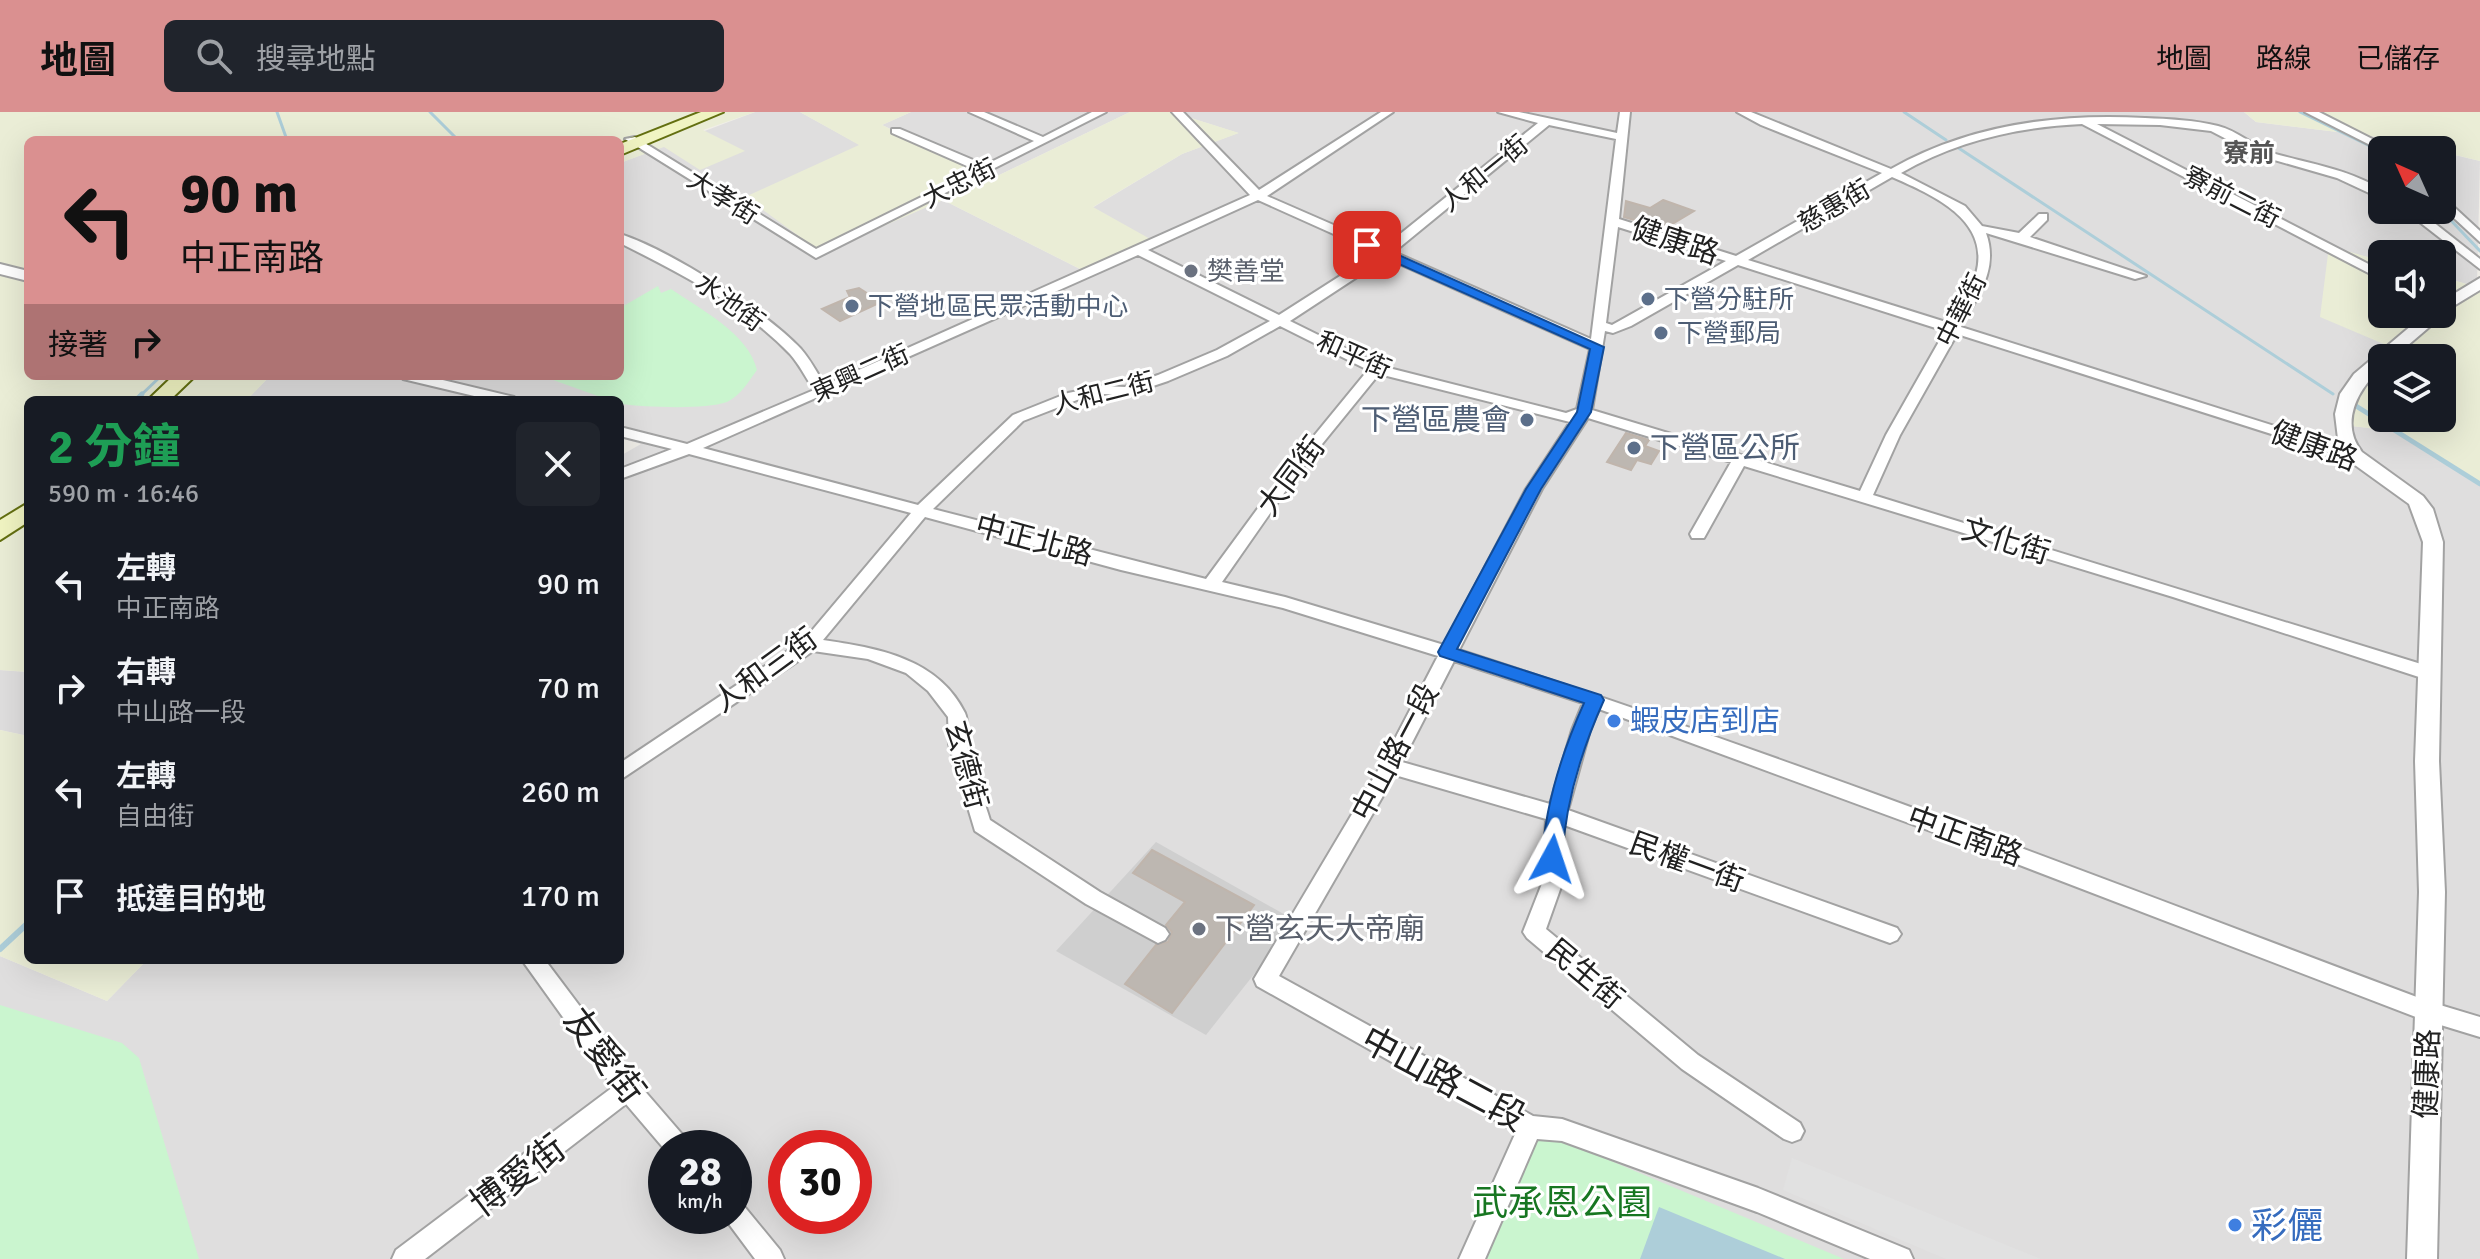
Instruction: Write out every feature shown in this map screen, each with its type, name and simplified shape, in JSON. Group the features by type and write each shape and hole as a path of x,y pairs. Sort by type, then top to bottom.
{"main road":[{"path":"627,144 700,112"},
{"path":"627,144 715,112"},
{"path":"162,396 180,380"},
{"path":"179,396 197,380"},
{"path":"0,532 24,513"},
{"path":"0,546 24,527"}],"street":[{"path":"974,112 1044,141"},
{"name":"大忠街","path":"816,254 1101,112"},
{"path":"1177,112 1258,196 1597,347"},
{"name":"東興二街","path":"624,472 680,449 720,437 1258,196 1388,112"},
{"path":"1503,112 1622,137"},
{"name":"中山路一段","path":"1265,979 1390,766 1534,489 1584,412 1600,326 1603,277 1613,221 1625,112"},
{"name":"中華街","path":"1742,112 1935,193 1974,221 1987,251 1982,277 1893,435 1864,498"},
{"path":"2310,112 2368,140"},
{"name":"慈惠街","path":"1600,326 1613,329 1927,153 1963,139 2082,119 2118,119 2218,129 2235,135 2248,148 2344,176 2368,188"},
{"name":"寮前二街","path":"2082,119 2368,269"},
{"name":"人和一街","path":"1385,253 1545,123"},
{"path":"896,131 986,170"},
{"name":"大孝街","path":"627,144 816,254"},
{"path":"2456,214 2480,238"},
{"path":"2021,238 2043,217"},
{"name":"健康路","path":"1613,221 2355,456 2405,489 2423,509 2433,542 2433,563 2428,673 2432,892 2422,1259"},
{"path":"2428,224 2480,265"},
{"path":"1977,229 1996,230 2140,276"},
{"name":"水池街","path":"624,240 689,273 734,301 796,352 821,390"},
{"name":"和平街","path":"1138,250 1376,369 1567,418 1584,412"},
{"name":"人和二街","path":"922,510 1018,418 1073,396 1103,390 1126,391 1222,353 1280,321 1385,253"},
{"path":"0,269 24,275"},
{"path":"2456,299 2480,283"},
{"path":"2399,344 2418,328"},
{"name":"大同街","path":"1210,586 1291,473 1376,369"},
{"path":"2355,456 2345,443 2343,404 2352,383 2368,370"},
{"path":"425,380 492,396"},
{"name":"文化街","path":"1584,412 2179,593 2428,673"},
{"name":"中正北路","path":"624,432 1285,603 1447,652"},
{"path":"1698,534 1739,460"},
{"name":"人和三街","path":"624,770 810,644 922,510"},
{"name":"玄德街","path":"810,644 870,653 912,668 934,686 957,716 958,744 982,825 1093,898 1158,934"},
{"name":"中正南路","path":"1447,652 1594,700 2429,1012 2480,1027"},
{"name":"民生街","path":"1594,700 1581,730 1557,814 1553,881 1534,932 1690,1062 1792,1131"},
{"name":"民權一街","path":"1390,766 1557,814 1890,934"},
{"name":"友愛街","path":"536,964 628,1089 663,1130"},
{"name":"中山路二段","path":"1265,979 1530,1127 1562,1130 1688,1175 1900,1259"},
{"name":"博愛街","path":"405,1259 628,1089"},
{"path":"1472,1259 1530,1127"},
{"path":"750,1234 771,1259"}],"shaded area":[{"path":"755,112 800,112 860,145 822,252 943,200 1084,271 1092,208 1182,154 1238,133 1172,112 2244,112 2256,122 2371,136 2368,136 2368,224 2456,224 2456,155 2480,161 2477,287 2456,281 2456,240 2368,240 2368,257 2329,247 2368,314 2368,328 2376,328 2385,344 2368,344 2368,373 2335,424 2368,428 2368,432 2396,432 2480,486 2480,1259 0,1259 0,956 107,1001 143,964 624,964 624,454 641,444 624,439 624,396 250,396 266,380 624,380 624,161"},
{"path":"911,112 1130,112 993,178 882,125"},
{"path":"0,670 24,672 24,735 0,730"},
{"path":"1156,842 1296,921 1206,1035 1056,951"},
{"path":"1792,1158 2041,1259 1946,1259 1783,1190"}],"green space":[{"path":"0,112 755,112 703,130 745,151 700,170 664,147 624,162 624,136 24,136 24,380 266,380 251,396 24,396 24,672 0,670"},
{"path":"800,112 911,112 882,125 993,178 1130,112 1172,112 1239,133 1182,154 1093,207 1152,240 1084,271 943,200 822,253 745,197 859,145"},
{"path":"2244,112 2480,112 2480,161 2456,155 2456,136 2371,136 2256,122"},
{"path":"2329,246 2368,257 2368,328 2456,328 2456,281 2477,287 2480,283 2480,486 2396,432 2456,432 2456,344 2384,344 2320,317"},
{"path":"658,286 661,293 671,289 734,334 752,357 757,370 736,396 727,402 704,406 624,404 624,396 598,396 553,380 624,380 624,306"},
{"path":"2368,373 2368,428 2335,424"},
{"path":"0,730 24,735 24,964 143,964 107,1001 0,956"},
{"path":"0,1005 122,1043 139,1058 199,1259 0,1259"},
{"name":"武承恩公園","path":"1530,1127 1844,1259 1472,1259"}],"water":[{"path":"1659,1207 1785,1259 1640,1259"}],"building":[{"path":"1663,200 1694,211 1664,229 1624,217 1626,201 1650,208"},
{"name":"下營地區民眾活動中心","path":"859,288 881,302 840,321 822,309 850,297 847,291"},
{"name":"下營區公所","path":"1626,433 1649,440 1645,446 1659,451 1651,464 1637,460 1631,470 1607,462"},
{"name":"下營玄天大帝廟","path":"1152,850 1254,905 1172,1013 1125,984 1156,945 1168,942 1172,932 1166,925 1185,902 1133,873"}],"waterway":[{"path":"277,112 286,136"},
{"path":"430,112 454,136"},
{"path":"1904,112 1946,140"},
{"path":"2300,112 2368,145"},
{"path":"1957,147 2333,394"},
{"path":"2454,224 2480,251"},
{"path":"140,396 157,380"},
{"path":"2356,406 2480,484"},
{"path":"0,949 24,927"}],"place":[{"name":"樊善堂","path":"1191,271"},
{"name":"下營分駐所","path":"1648,299"},
{"name":"下營地區民眾活動中心","path":"852,306"},
{"name":"下營郵局","path":"1661,333"},
{"name":"下營區農會","path":"1527,420"},
{"name":"下營區公所","path":"1634,448"},
{"name":"蝦皮店到店","path":"1614,721"},
{"name":"下營玄天大帝廟","path":"1199,929"},
{"name":"彩儷","path":"2235,1225"}],"district":[{"name":"寮前","path":"2249,153"}],"route":[{"path":"1367,245 1597,347 1584,412 1534,489 1447,652 1594,700 1581,730 1554,824 1552,859"}]}
